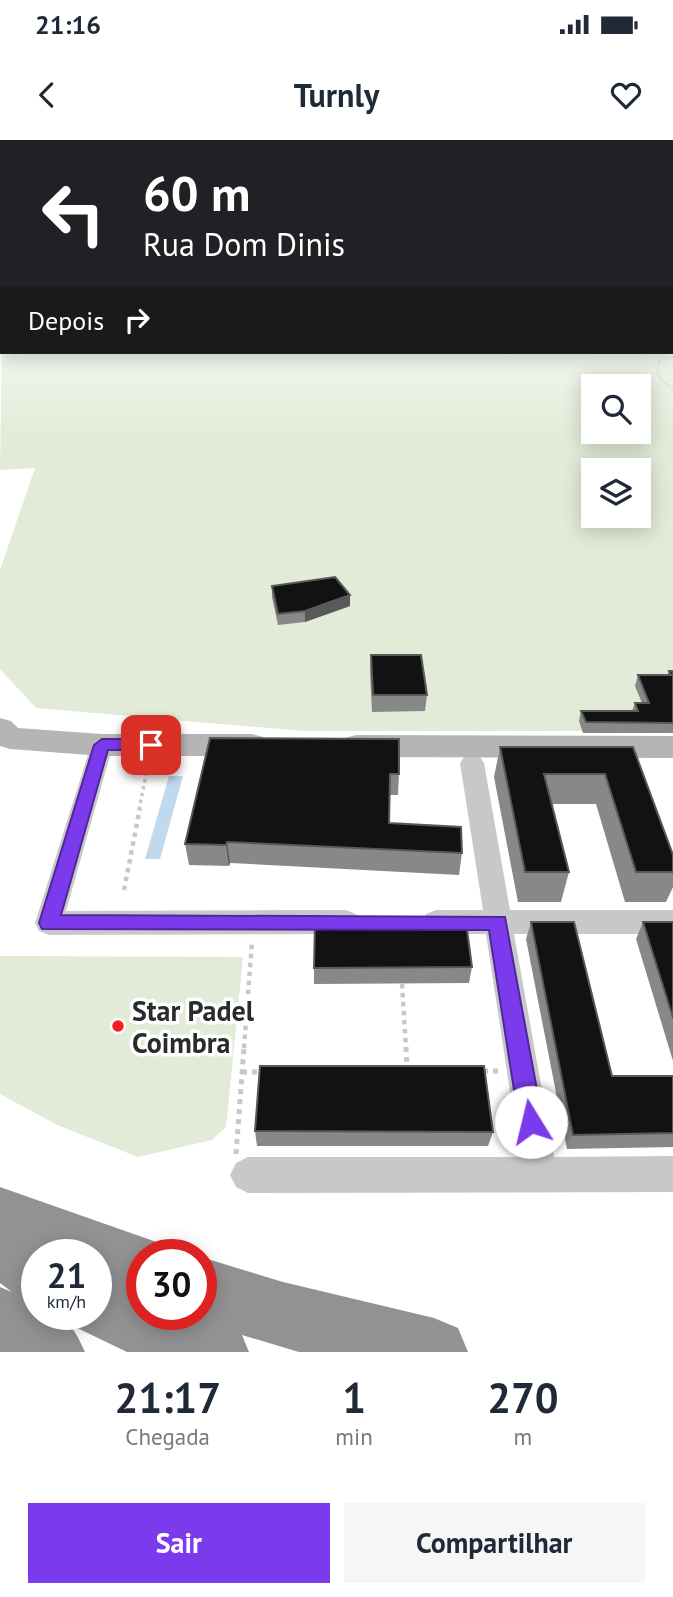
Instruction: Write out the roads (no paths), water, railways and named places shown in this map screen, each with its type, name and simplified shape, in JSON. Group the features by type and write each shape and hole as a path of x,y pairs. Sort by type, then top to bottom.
{"highway":[{"path":"0,1218 126,1262"},
{"path":"0,1245 21,1260"},
{"path":"217,1294 283,1315 434,1352"},
{"path":"112,1310 163,1334 215,1352"},
{"path":"0,1320 51,1352"}],"main road":[{"path":"0,728 10,738 67,743 276,746"},
{"path":"331,746 636,760 673,747"}],"street":[{"path":"102,745 49,923 372,922"},
{"path":"472,763 540,1174"},
{"path":"411,922 673,922"},
{"path":"248,1175 673,1174"}],"water":[{"path":"169,776 183,776 160,859 145,859"}],"place":[{"name":"Star Padel Coimbra","path":"118,1026"}]}
